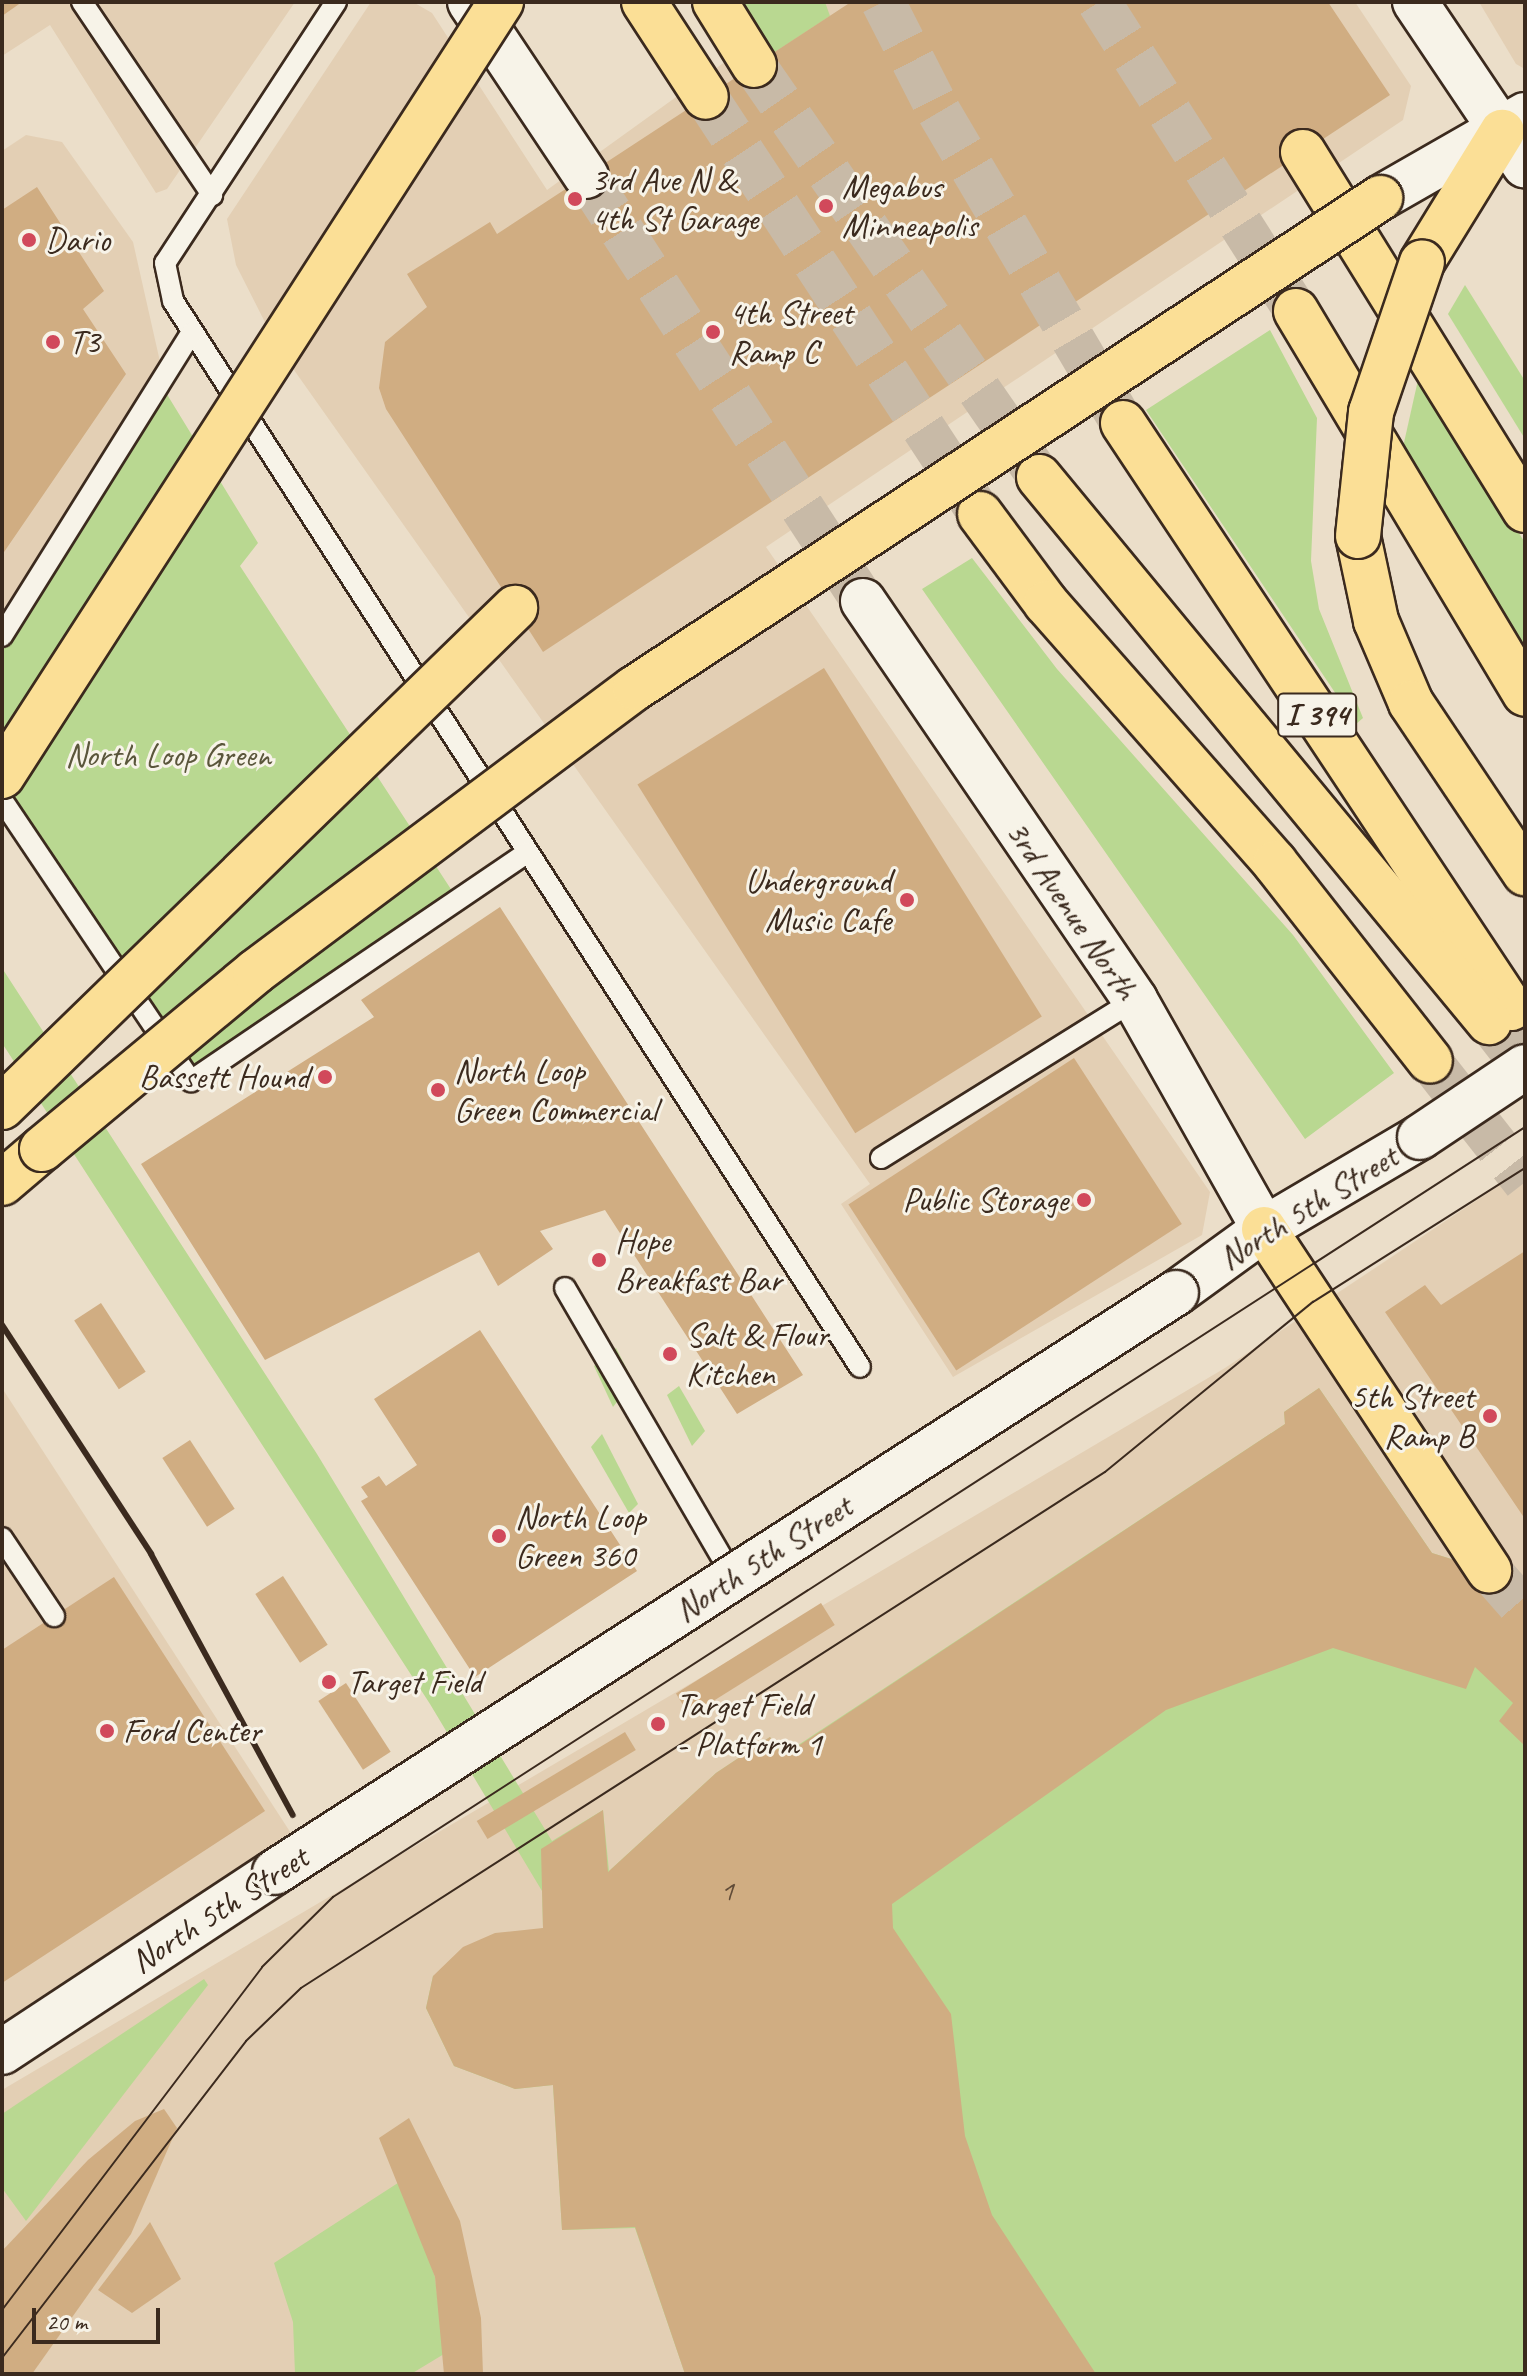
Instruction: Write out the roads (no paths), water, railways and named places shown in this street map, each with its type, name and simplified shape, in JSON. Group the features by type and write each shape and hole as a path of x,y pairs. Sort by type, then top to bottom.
{"highway":[{"path":"2,776 501,2"},
{"path":"644,2 706,97"},
{"path":"715,2 754,65"},
{"name":"I 394","path":"1517,138 1422,262 1371,412 1358,536 1376,621 1411,703 1525,873"},
{"path":"1303,152 1525,510"},
{"path":"2,1183 255,972 635,688 1380,198"},
{"path":"1296,311 1525,694"},
{"name":"I 394","path":"1039,477 1500,1015 1123,423"},
{"path":"980,514 1066,627 1275,863 1430,1061"},
{"path":"2,1107 515,608"},
{"path":"1264,1229 1489,1570"}],"street":[{"path":"470,2 586,176"},
{"path":"1380,198 1451,160 1517,138 1415,2"},
{"name":"3rd Avenue North","path":"863,601 1135,1000 1264,1229"},
{"name":"North 5th Street","path":"2,2052 275,1872 1176,1293 1264,1229 1420,1137 1525,1067"}],"lane":[{"path":"82,2 212,195"},
{"path":"336,2 165,263 173,301 860,1367"},
{"path":"2,636 191,333"},
{"path":"2,800 191,1081 527,853"},
{"path":"881,1158 1135,1000"},
{"path":"565,1288 733,1577"},
{"path":"2,1538 54,1616"}],"tunnel":[{"path":"883,2 939,112 1119,417"},
{"path":"1099,2 1296,311"},
{"path":"754,65 1035,471"},
{"path":"706,97 977,509"},
{"path":"586,176 863,601"},
{"path":"1489,1022 1525,1068"},
{"path":"1430,1061 1525,1182"},
{"path":"1489,1570 1525,1611"}],"tram line":[{"path":"2,2310 262,1967 333,1897 1525,1127"},
{"path":"2,2358 246,2041 301,1988 1105,1472 1313,1302 1525,1168"}],"railway":[{"path":"2,1325 151,1554 293,1815"}],"place":[{"name":"3rd Ave N & 4th St Garage","path":"575,199"},
{"name":"Megabus Minneapolis","path":"826,206"},
{"name":"Dario","path":"29,240"},
{"name":"4th Street Ramp C","path":"713,332"},
{"name":"T3","path":"53,342"},
{"name":"Underground Music Cafe","path":"907,900"},
{"name":"Bassett Hound","path":"325,1077"},
{"name":"North Loop Green Commercial","path":"438,1090"},
{"name":"Public Storage","path":"1084,1200"},
{"name":"Hope Breakfast Bar","path":"599,1260"},
{"name":"Salt & Flour Kitchen","path":"670,1354"},
{"name":"5th Street Ramp B","path":"1490,1416"},
{"name":"North Loop Green 360","path":"499,1536"},
{"name":"Target Field","path":"329,1682"},
{"name":"Target Field - Platform 1","path":"658,1724"},
{"name":"Ford Center","path":"107,1731"}],"park label":[{"name":"North Loop Green","path":"168,755"}]}
